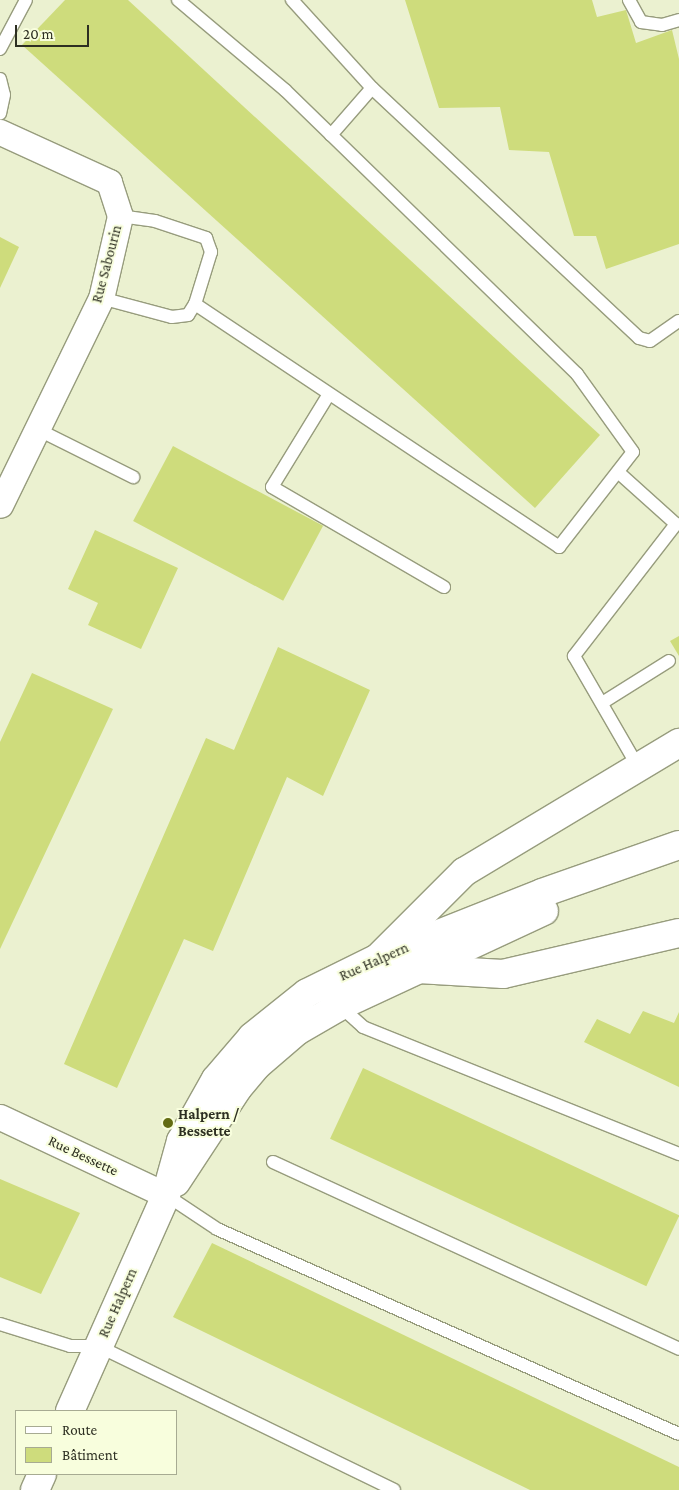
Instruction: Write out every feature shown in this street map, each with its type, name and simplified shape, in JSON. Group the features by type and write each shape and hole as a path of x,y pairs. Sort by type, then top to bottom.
{"street":[{"name":"Rue Sabourin","path":"0,132 109,182 120,216 101,298 35,428 0,505"},
{"path":"378,958 464,872 679,743"},
{"name":"Rue Halpern","path":"70,1410 166,1195 181,1141 189,1124 220,1075 241,1047 266,1023 308,993 378,958 542,893 679,845"},
{"name":"Rue Halpern","path":"166,1195 227,1102 256,1066 297,1031 340,1006 418,969 679,850"},
{"path":"418,969 503,974 679,933"},
{"name":"Rue Bessette","path":"0,1118 166,1195"},
{"path":"35,1490 42,1475"}],"lane":[{"path":"0,49 26,0"},
{"path":"178,0 285,90 577,374 633,452 559,547 194,304"},
{"path":"292,0 372,88 640,338 650,342 678,325"},
{"path":"629,0 641,22 662,25 679,20"},
{"path":"0,79 4,95 0,114"},
{"path":"331,135 372,88"},
{"path":"101,298 172,316 188,315 194,304 211,252 206,238 155,220 120,216"},
{"path":"329,394 272,487 444,587"},
{"path":"35,428 133,477"},
{"path":"618,472 677,521 574,656 638,767"},
{"path":"602,704 669,661"},
{"path":"340,1006 364,1027 679,1154"},
{"path":"273,1162 679,1349"},
{"path":"166,1195 217,1230 679,1434"},
{"path":"0,1324 70,1346 98,1346 394,1490"}],"building":[{"path":"65,0 128,0 600,435 535,508 22,45"},
{"path":"405,0 592,0 597,17 626,10 636,43 672,30 679,59 679,244 606,269 596,236 574,236 549,152 509,150 500,107 439,108"},
{"path":"0,237 19,247 0,288"},
{"path":"173,446 323,526 283,601 133,521"},
{"path":"95,530 178,568 141,649 88,625 98,603 68,589"},
{"path":"679,636 679,656 670,641"},
{"path":"278,647 370,690 323,796 287,777 213,951 184,939 117,1088 64,1064 206,738 234,750"},
{"path":"32,673 113,709 0,949 0,742"},
{"path":"643,1011 674,1023 679,1012 679,1087 584,1042 597,1019 630,1034"},
{"path":"363,1068 679,1215 646,1286 330,1139"},
{"path":"0,1179 80,1213 41,1294 0,1277"},
{"path":"212,1243 679,1467 679,1490 530,1490 173,1317"}],"place":[{"name":"Halpern / Bessette","path":"168,1123"}]}
